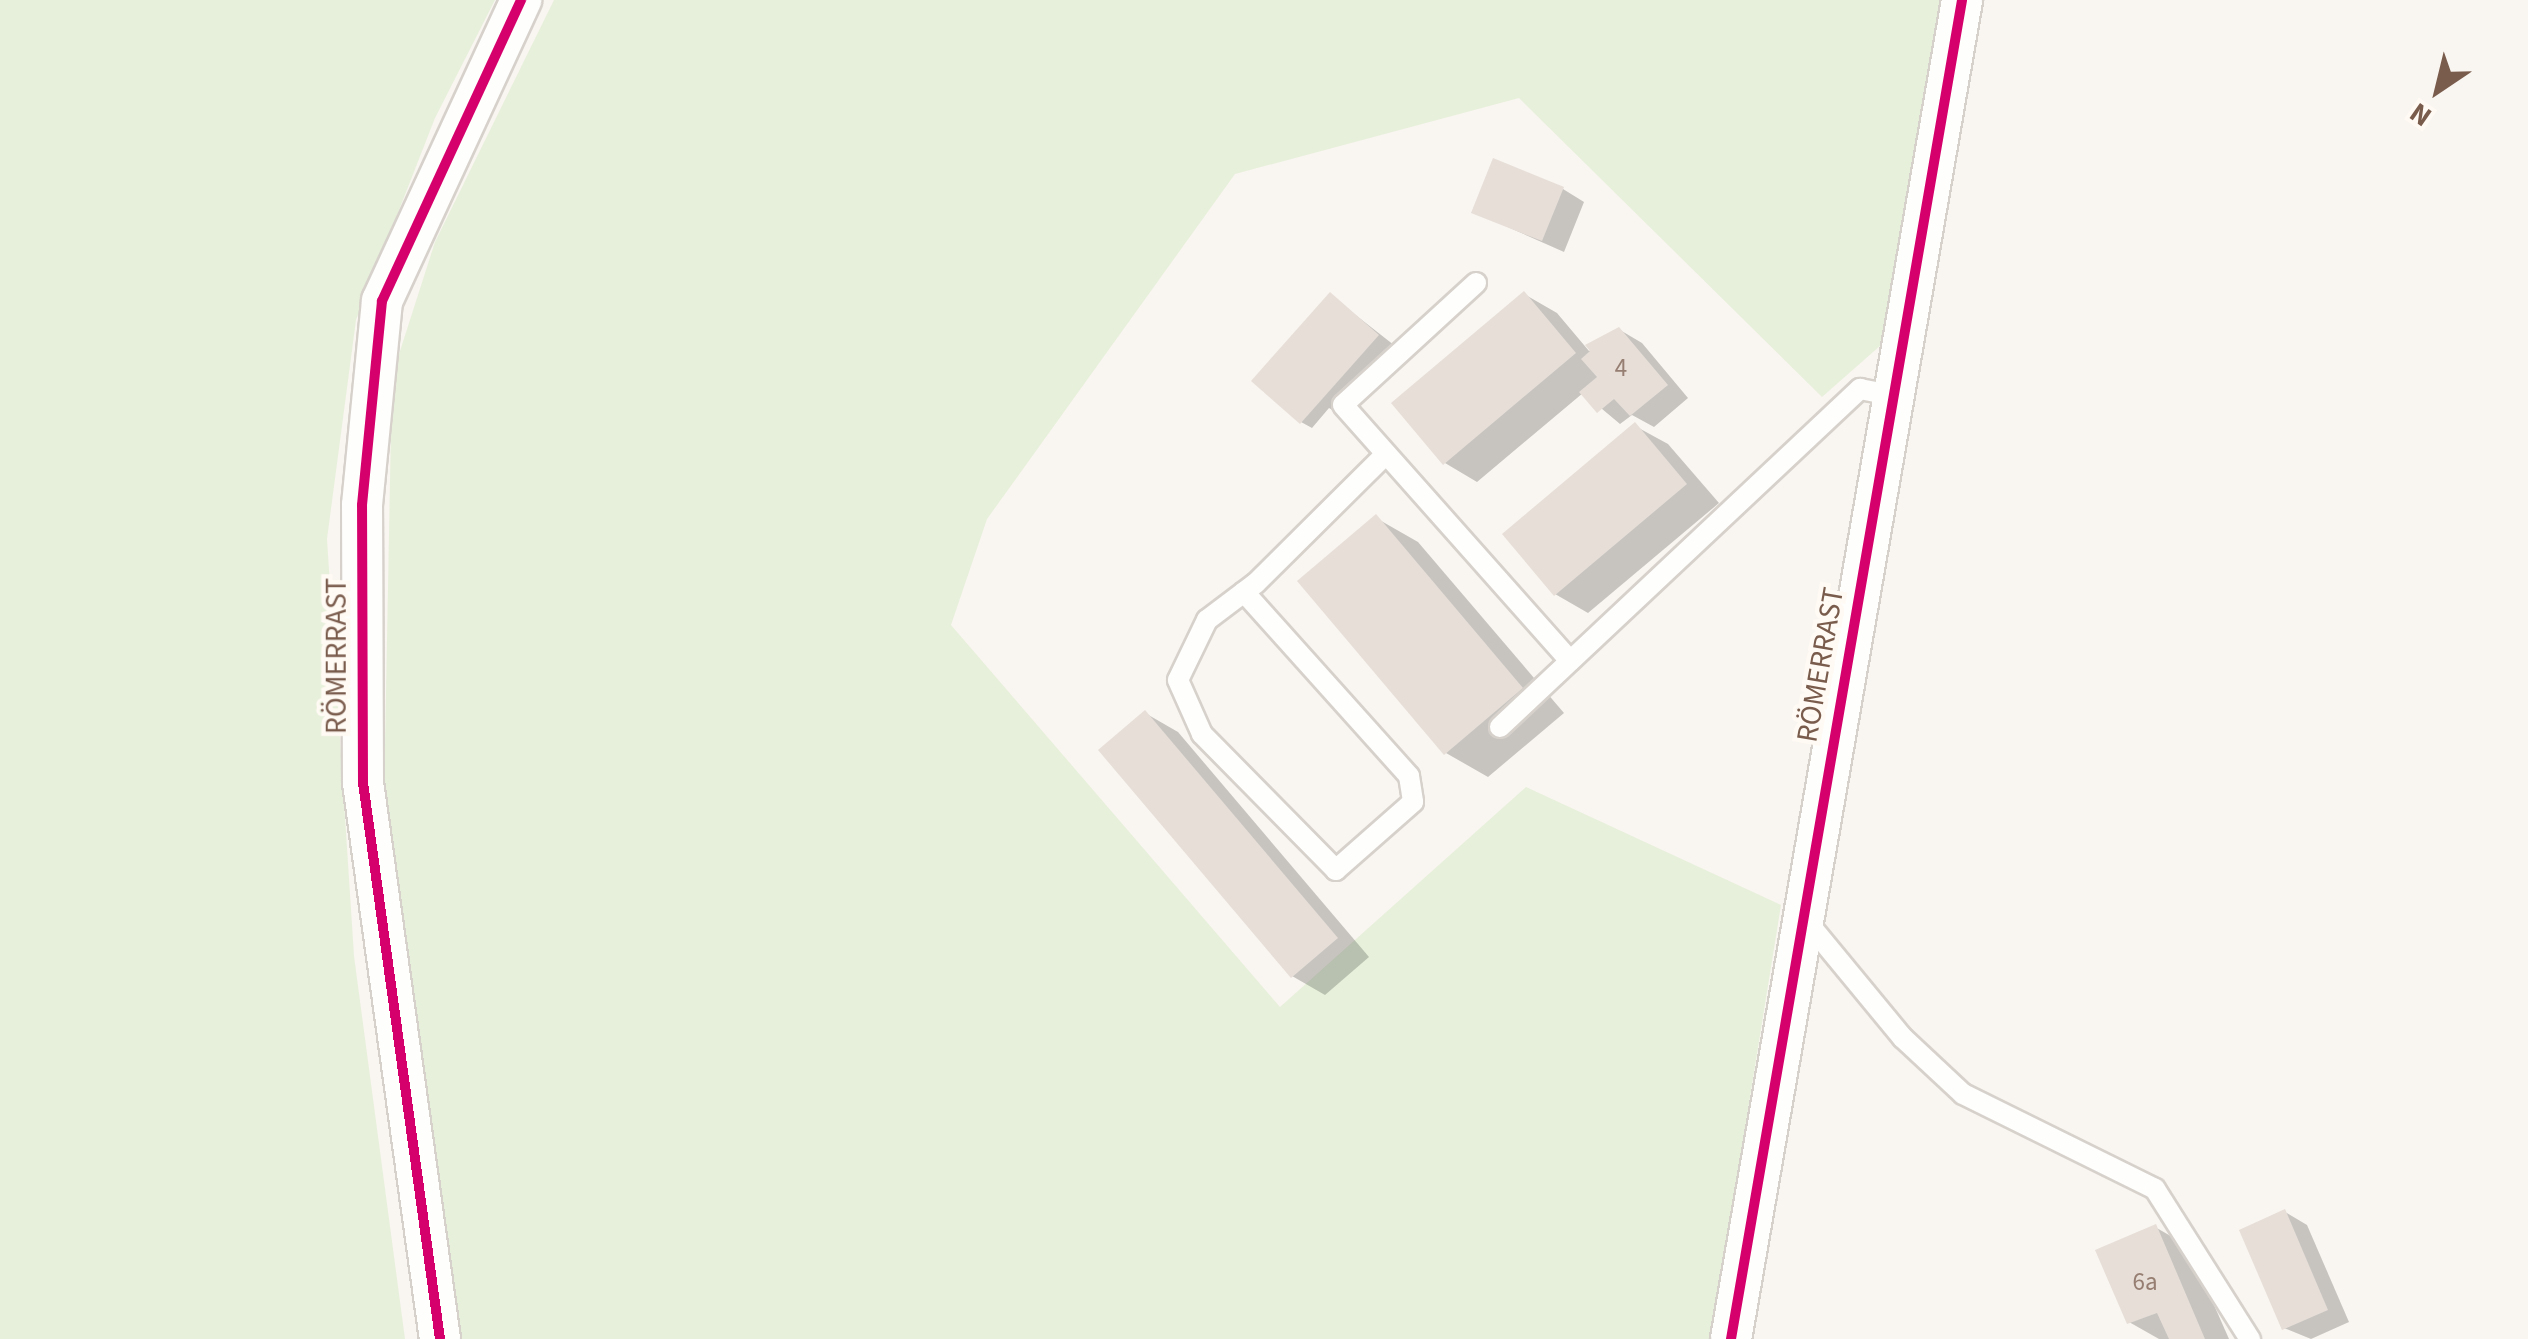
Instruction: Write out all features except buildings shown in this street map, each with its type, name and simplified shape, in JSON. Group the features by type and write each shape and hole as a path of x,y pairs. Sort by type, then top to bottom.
{"street":[{"name":"RÖMERRAST","path":"440,1339 363,782 362,506 382,301 521,0"},
{"name":"RÖMERRAST","path":"1731,1339 1962,0"}],"lane":[{"path":"1476,283 1342,405 1570,662"},
{"path":"1500,727 1860,389 1892,395"},
{"path":"1244,592 1409,776 1413,802 1336,870 1202,734 1178,680 1207,620 1244,592 1386,454"},
{"path":"1804,918 1903,1038 1963,1094 2155,1190 2250,1339"}],"green space":[{"path":"0,0 495,0 435,118 356,320 327,539 354,956 405,1339 0,1339"},
{"path":"554,0 1945,0 1881,345 1822,397 1519,98 1235,174 987,519 951,625 1280,1007 1526,787 1781,905 1711,1339 451,1339 384,799 392,376 435,242"}],"cycle path":[{"path":"440,1339 363,783 362,505 382,301 521,0"},
{"path":"1731,1339 1962,0"}]}
